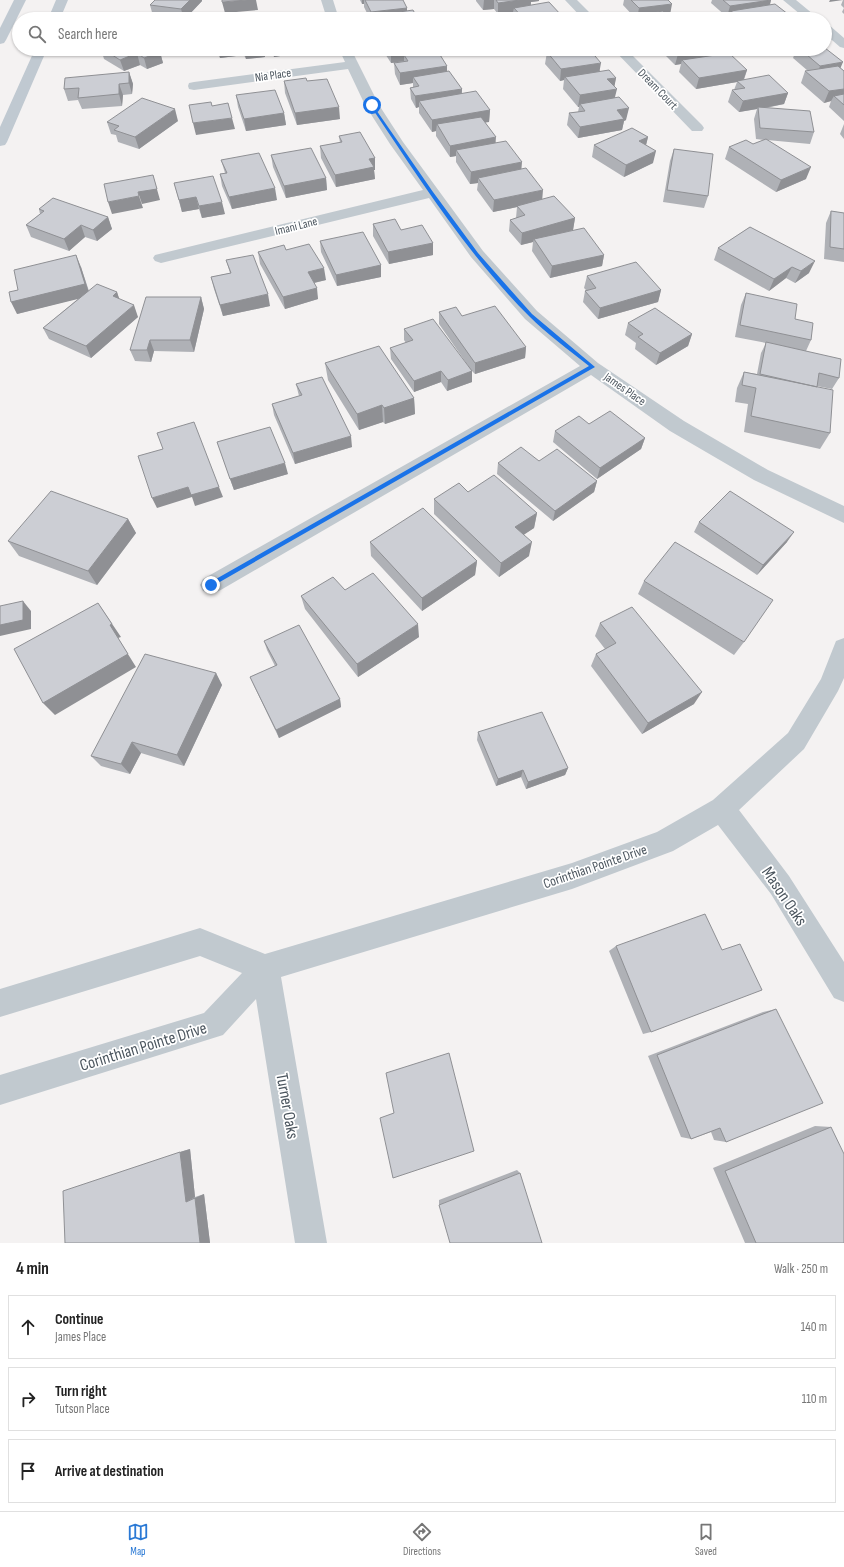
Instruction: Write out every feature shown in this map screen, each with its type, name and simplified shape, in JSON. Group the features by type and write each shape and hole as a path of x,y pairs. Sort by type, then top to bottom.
{"main road":[{"path":"14,12 20,0"},
{"path":"57,12 62,0"},
{"path":"12,16 0,41 12,41"},
{"path":"0,142 37,56"}],"street":[{"path":"327,0 331,12"},
{"path":"571,0 583,12"},
{"path":"789,0 804,12"},
{"path":"832,34 844,44"},
{"name":"James Place","path":"348,56 372,105 431,193 477,254 531,315 592,367 677,426 761,475 844,516"},
{"name":"Dream Court","path":"626,56 697,128"},
{"name":"Nia Place","path":"194,86 352,65"},
{"name":"Imani Lane","path":"161,258 431,193"},
{"path":"211,585 592,367"},
{"name":"Corinthian Pointe Drive","path":"0,1090 213,1025 265,968 572,876 664,842 722,809 796,741 830,684 844,648"},
{"name":"Mason Oaks","path":"722,809 780,885 844,988"},
{"path":"0,1003 200,942 265,968"},
{"name":"Turner Oaks","path":"265,968 312,1243"}],"building":[{"path":"155,0 190,0 181,9 150,5"},
{"path":"222,0 247,0 222,2"},
{"path":"365,0 403,0 407,8 371,12"},
{"path":"496,0 520,0 498,3"},
{"path":"631,0 668,0 672,4 639,8"},
{"path":"723,0 771,0 730,6"},
{"path":"549,2 558,12 518,12 514,8"},
{"path":"775,4 785,12 732,12 731,11"},
{"path":"413,10 414,12 399,12"},
{"path":"832,53 843,62 820,66 808,56 832,56"},
{"path":"114,56 130,56 120,60"},
{"path":"405,56 441,56 447,66 400,73 394,63 408,61"},
{"path":"550,56 595,56 601,63 561,69"},
{"path":"709,56 732,56 747,70 699,78 682,60"},
{"path":"838,66 844,71 844,89 829,91 805,71"},
{"path":"609,70 616,78 607,79 617,89 580,95 565,77"},
{"path":"449,71 462,89 415,96 410,88 419,86 413,77"},
{"path":"129,72 129,83 119,84 119,94 78,98 79,88 64,89 65,78"},
{"path":"769,75 788,93 743,101 732,90 745,88 737,81"},
{"path":"306,78 307,81 327,79 339,107 295,113 284,81"},
{"path":"275,90 284,113 244,119 236,95"},
{"path":"476,91 490,110 432,120 419,101"},
{"path":"844,94 844,105 834,96"},
{"path":"619,97 629,108 617,110 624,119 580,127 569,113 585,111 580,104"},
{"path":"142,98 175,109 135,137 114,130 119,126 107,122"},
{"path":"211,102 212,106 228,103 232,118 193,123 189,105"},
{"path":"758,107 810,111 814,132 760,128"},
{"path":"481,117 496,137 450,146 437,124"},
{"path":"632,128 648,137 639,141 656,151 626,165 594,145"},
{"path":"360,132 375,158 369,159 374,167 335,175 320,146 342,142 339,136"},
{"path":"766,139 811,167 781,180 729,147 746,140 753,144"},
{"path":"506,141 522,162 471,172 456,150"},
{"path":"311,148 326,178 284,186 271,155"},
{"path":"674,149 713,154 708,196 667,190"},
{"path":"259,153 275,188 229,197 220,174 227,173 221,160"},
{"path":"526,168 543,190 494,200 478,178"},
{"path":"153,175 157,189 138,192 139,196 108,202 104,184"},
{"path":"213,176 222,202 199,206 196,197 179,200 174,183"},
{"path":"554,196 575,218 522,233 510,220 525,215 517,206"},
{"path":"53,198 108,217 93,230 81,225 64,239 26,225 44,211 39,209"},
{"path":"831,211 844,213 844,249 830,247"},
{"path":"395,219 401,230 422,225 433,243 388,252 373,224"},
{"path":"750,227 815,261 801,271 792,267 774,279 718,248"},
{"path":"584,228 604,255 552,266 534,239"},
{"path":"363,232 381,265 336,275 320,241"},
{"path":"309,244 324,268 308,272 317,288 283,297 258,252 284,245 286,250"},
{"path":"76,255 85,284 11,302 9,292 18,290 14,270"},
{"path":"253,255 268,294 220,305 211,277 231,273 226,260"},
{"path":"636,262 661,290 600,308 585,291 596,288 587,276"},
{"path":"97,284 117,292 113,296 134,305 86,346 43,328"},
{"path":"746,293 797,304 795,319 813,323 811,340 740,325"},
{"path":"146,297 201,297 190,340 150,340 147,350 130,350"},
{"path":"495,306 526,347 475,363 439,312 456,307 462,316"},
{"path":"655,308 692,334 660,353 638,337 643,334 628,323"},
{"path":"433,319 472,371 448,380 441,371 414,381 390,348 413,340 404,329"},
{"path":"766,342 841,359 839,378 819,373 817,387 760,374"},
{"path":"379,346 414,398 384,408 382,405 357,414 325,363"},
{"path":"744,372 833,390 830,433 751,416 756,388 742,385"},
{"path":"322,377 351,436 293,453 272,404 302,395 296,384"},
{"path":"610,411 645,438 600,468 555,431 579,416 589,424"},
{"path":"194,422 219,487 191,495 188,487 152,498 138,456 163,449 157,433"},
{"path":"270,427 285,463 230,479 217,442"},
{"path":"521,447 539,461 557,449 597,481 555,511 498,463"},
{"path":"494,475 537,513 515,527 532,542 501,563 434,499 459,483 468,492"},
{"path":"51,491 128,519 88,571 8,541"},
{"path":"730,491 794,532 763,565 699,522"},
{"path":"423,508 477,561 422,598 370,542"},
{"path":"675,542 773,600 744,642 644,581"},
{"path":"373,573 418,624 357,664 301,596 333,577 345,590"},
{"path":"23,601 23,620 0,625 0,606"},
{"path":"98,603 112,624 110,625 128,654 43,703 14,649"},
{"path":"632,607 702,692 648,723 596,654 616,643 600,623"},
{"path":"299,625 340,699 276,730 250,677 277,665 264,641"},
{"path":"145,654 216,673 177,755 132,742 121,764 91,756"},
{"path":"542,712 568,768 528,782 523,770 498,779 478,732"},
{"path":"705,914 722,950 740,944 762,990 651,1032 616,946"},
{"path":"776,1009 823,1103 726,1142 720,1128 691,1139 657,1055"},
{"path":"449,1053 474,1151 393,1178 380,1118 394,1113 386,1073"},
{"path":"831,1127 844,1154 844,1243 756,1243 725,1171"},
{"path":"180,1152 186,1202 195,1198 200,1243 65,1243 63,1191"},
{"path":"520,1173 542,1243 450,1243 439,1205"}],"route":[{"path":"211,585 592,367 531,315 477,254 431,193 372,105"}]}
